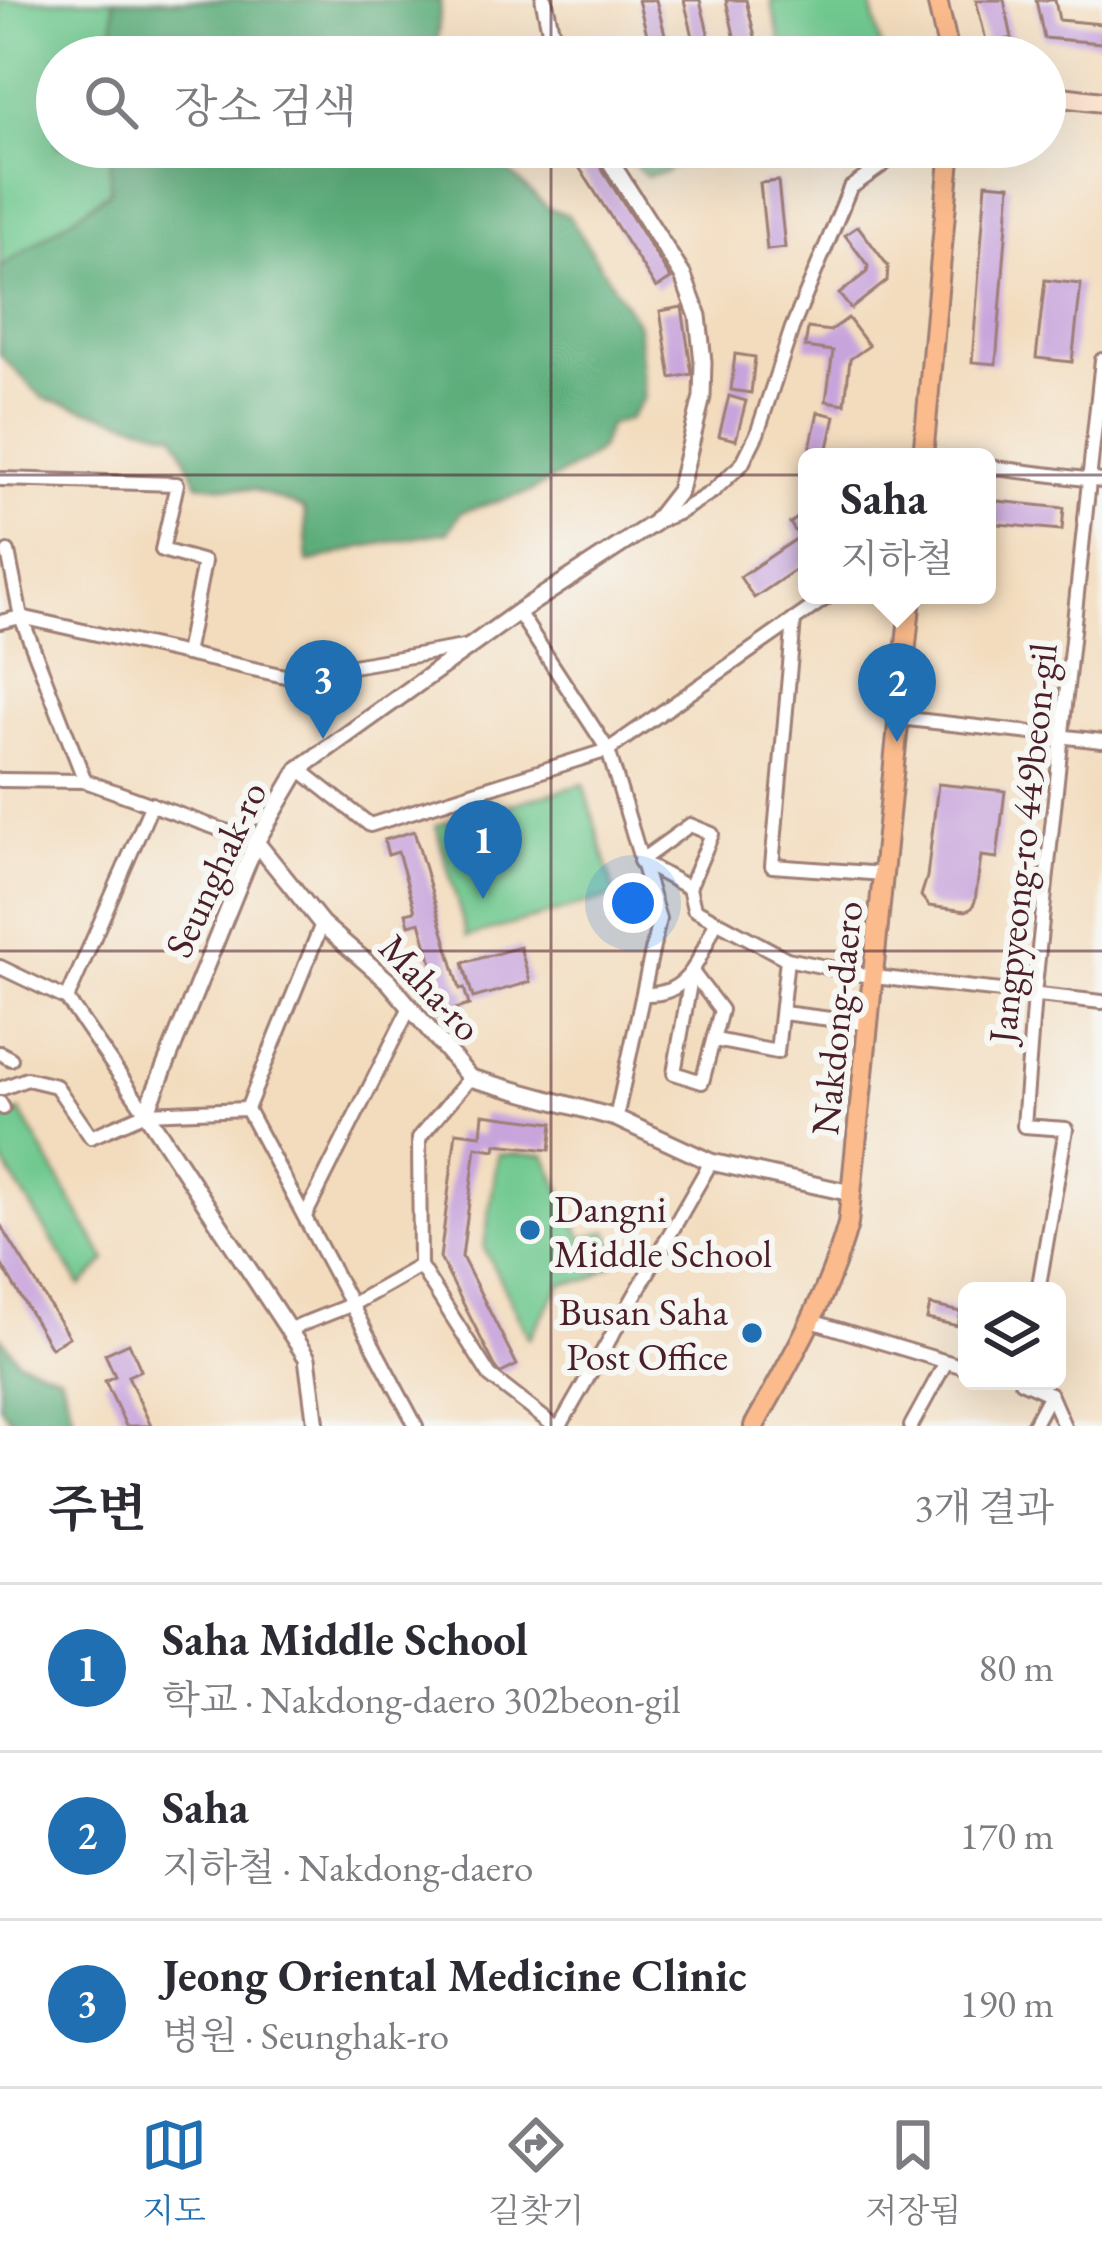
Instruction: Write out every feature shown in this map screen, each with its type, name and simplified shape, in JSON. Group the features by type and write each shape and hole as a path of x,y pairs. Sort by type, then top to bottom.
{"main road":[{"path":"937,0 945,36"},
{"path":"1066,98 1102,102"},
{"path":"924,448 949,168"},
{"name":"Nakdong-daero","path":"754,1426 812,1322 848,1225 910,604"}],"street":[{"path":"544,0 552,36"},
{"name":"Seunghak-ro","path":"146,1113 256,842 299,769 518,612 654,523 679,491 702,398 698,316 683,276 615,168"},
{"path":"654,523 712,492 742,464 850,188 878,168"},
{"name":"Jangpyeong-ro 449beon-gil","path":"1040,1282 1066,1129 1024,1126 1034,995 1095,480 1102,359"},
{"path":"996,468 1095,480"},
{"path":"0,479 177,484 162,550 204,562 186,654"},
{"path":"8,551 22,617 85,781"},
{"path":"299,769 370,825 608,750 817,604"},
{"path":"518,612 608,750 659,919 616,1118"},
{"path":"0,622 22,617 289,677 471,646"},
{"path":"794,620 772,866 884,874"},
{"path":"899,718 1102,741"},
{"path":"0,780 85,781 256,842"},
{"path":"67,999 152,804"},
{"path":"640,860 690,825 712,834 688,888 694,909 788,959 874,977 1102,1002"},
{"name":"Maha-ro","path":"256,842 322,925 388,981 470,1078 616,1118 711,1162 851,1193"},
{"path":"640,860 688,888"},
{"path":"692,971 721,1010 702,1082 674,1073 692,971 716,922"},
{"path":"247,1109 322,925"},
{"path":"716,1040 777,1052 788,959"},
{"path":"0,967 67,999 146,1113 307,1358 316,1426"},
{"path":"645,994 662,995 692,971"},
{"path":"305,1216 410,1006"},
{"path":"783,1013 870,1024"},
{"path":"0,1089 27,1078 56,1086 91,1136 146,1113 247,1109"},
{"path":"470,1078 419,1138 420,1266 490,1376 557,1426 711,1162"},
{"path":"247,1109 416,1426"},
{"path":"290,1329 353,1304 420,1266"},
{"path":"812,1322 958,1365"},
{"path":"911,1426 946,1362"},
{"path":"1041,1390 1050,1394 1064,1426"},
{"path":"1033,1426 1050,1394"}],"green space":[{"path":"0,0 114,0 113,36 36,36 36,168 111,168 110,192 0,268"},
{"path":"114,0 441,0 438,36 113,36"},
{"path":"771,0 870,0 878,36 779,36"},
{"path":"111,168 505,168 548,208 568,215 638,324 644,397 629,419 609,425 600,449 530,492 461,512 448,532 362,547 308,563 304,509 255,490 198,484 175,434 43,398 0,355 0,268 110,192"},
{"path":"638,168 670,168 666,172 647,176"},
{"path":"584,784 615,896 467,937 436,825"},
{"path":"20,1111 106,1260 81,1286 0,1157 0,1121"},
{"path":"498,1154 545,1155 582,1238 608,1231 620,1260 588,1280 561,1284 529,1338 484,1248"},
{"path":"0,1336 18,1360 60,1375 76,1426 15,1426 0,1405"}],"building":[{"path":"638,0 656,0 665,36 647,36"},
{"path":"684,0 700,0 709,36 693,36"},
{"path":"726,0 746,0 755,36 734,36"},
{"path":"976,0 1004,0 1012,36 985,36"},
{"path":"1036,0 1055,0 1059,20 1102,24 1102,43 1044,36"},
{"path":"580,168 601,168 671,279 656,288"},
{"path":"778,181 785,248 767,250 760,183"},
{"path":"986,183 1010,185 996,364 972,362"},
{"path":"858,226 888,266 887,281 851,309 839,294 867,272 868,266 845,235"},
{"path":"1045,280 1081,284 1072,362 1036,358"},
{"path":"682,307 692,374 671,378 660,311"},
{"path":"848,318 869,346 850,359 845,404 826,401 833,351 805,347 808,328 830,331"},
{"path":"735,354 755,357 751,393 731,390"},
{"path":"729,396 746,401 736,440 719,436"},
{"path":"818,412 835,416 828,448 810,448"},
{"path":"996,501 1064,508 1062,530 996,524"},
{"path":"798,538 798,568 754,598 740,577"},
{"path":"938,784 1005,791 997,858 981,856 975,901 966,911 929,906 921,896"},
{"path":"414,831 460,989 464,988 469,1005 443,1013 440,1004 431,1007 427,992 439,988 420,922 409,925 406,913 415,911 398,852 388,855 384,840"},
{"path":"520,947 530,982 473,998 463,963"},
{"path":"483,1114 553,1123 550,1150 496,1144 495,1150 476,1147 462,1257 517,1365 499,1374 440,1258 456,1132 481,1135"},
{"path":"0,1224 69,1337 51,1348 0,1262"},
{"path":"930,1305 958,1311 958,1326 927,1319"},
{"path":"129,1343 141,1370 128,1376 151,1426 126,1426 105,1381 115,1376 105,1354"}],"place":[{"name":"Jeong Oriental Medicine Clinic","path":"323,739"},
{"name":"Saha","path":"897,742"},
{"name":"Saha Middle School","path":"483,899"},
{"name":"Dangni Middle School","path":"530,1230"},
{"name":"Busan Saha Post Office","path":"752,1333"}]}
